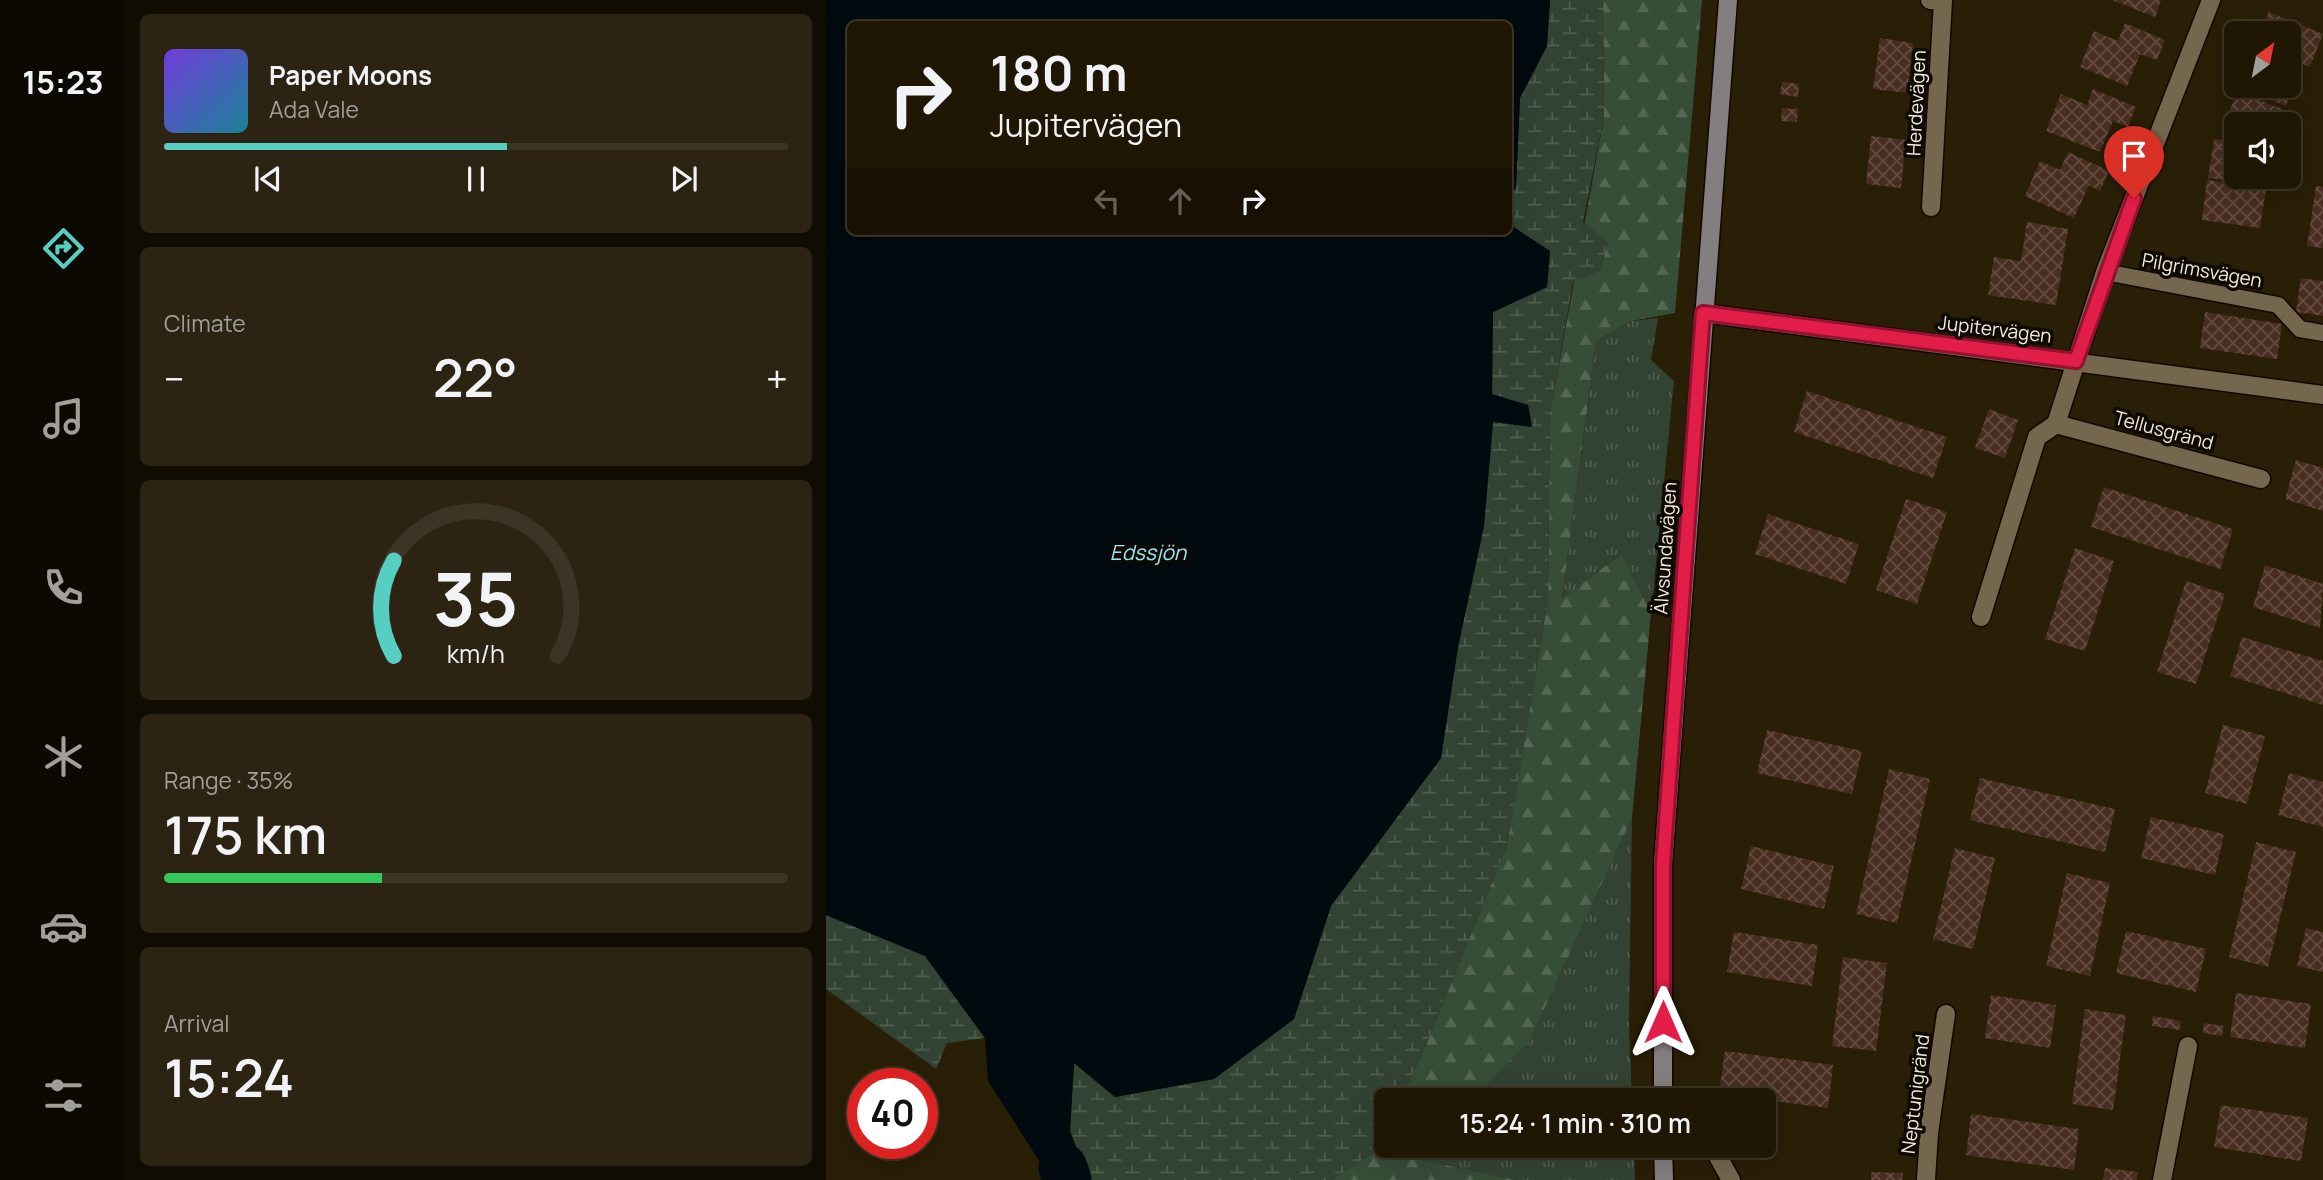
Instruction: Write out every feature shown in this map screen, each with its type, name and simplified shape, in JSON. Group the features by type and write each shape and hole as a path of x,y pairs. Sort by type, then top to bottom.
{"street":[{"name":"Älvsundavägen","path":"1663,1088 1663,864 1728,0"},
{"name":"Herdevägen","path":"1931,207 1939,0"},
{"path":"1981,617 2037,437 2056,424 2105,272 2211,0"},
{"name":"Jupitervägen","path":"1703,313 2323,396"},
{"name":"Tellusgränd","path":"2056,424 2261,478"},
{"name":"Neptunigränd","path":"1926,1180 1946,1014"},
{"path":"2162,1180 2188,1046"},
{"path":"1663,1158 1664,1180"},
{"path":"1719,1158 1731,1180"}],"lane":[{"name":"Pilgrimsvägen","path":"2105,272 2278,306 2300,329 2323,333"}],"green space":[{"path":"1550,0 1603,0 1604,117 1583,222 1609,242 1600,271 1573,282 1550,414 1548,598 1507,845 1422,1055 1406,1088 1374,1088 1374,1152 1331,1180 1089,1180 1070,1131 1074,1063 1115,1097 1214,1079 1294,1019 1331,906 1441,758 1458,647 1484,526 1493,421 1532,426 1528,405 1492,394 1493,312 1547,287 1550,251 1512,226 1520,98 1547,46"},
{"path":"1603,0 1702,0 1675,313 1631,321 1596,341 1562,599 1621,554 1651,613 1632,818 1530,1040 1484,1088 1406,1088 1422,1055 1507,845 1548,598 1550,414 1604,117"},
{"path":"1658,318 1651,360 1674,381 1651,613 1620,554 1562,600 1596,341 1631,321"},
{"path":"1632,818 1629,1023 1632,1088 1484,1088 1530,1040"},
{"path":"826,915 925,956 985,1038 947,1043 935,1068 826,989"},
{"path":"1374,1152 1374,1158 1418,1158 1517,1180 1331,1180"},
{"path":"1634,1158 1635,1180 1517,1180 1416,1159"}],"water":[{"name":"Edssjön","path":"826,0 1550,0 1547,46 1520,98 1516,187 1512,195 1512,21 847,21 847,235 1512,235 1512,226 1550,251 1547,287 1493,312 1492,394 1528,405 1532,427 1493,422 1484,526 1458,647 1441,758 1331,906 1294,1019 1214,1079 1115,1097 1074,1063 1070,1131 1082,1164 1047,1173 988,1081 985,1038 925,956 826,915"}],"building":[{"path":"2112,0 2161,0 2155,17"},
{"path":"2269,12 2291,21 2265,21"},
{"path":"2125,23 2165,40 2157,60 2140,54 2127,86 2080,67 2094,31 2118,41"},
{"path":"2301,25 2323,34 2310,67 2301,64"},
{"path":"1880,38 1913,43 1907,93 1873,89"},
{"path":"1782,82 1799,84 1798,97 1780,94"},
{"path":"2093,89 2136,107 2128,127 2113,121 2100,152 2046,131 2061,94 2087,105"},
{"path":"2235,98 2255,98 2284,110 2283,112 2229,112"},
{"path":"2266,98 2289,98 2286,106"},
{"path":"1782,108 1798,109 1797,122 1781,121"},
{"path":"1871,136 1906,140 1901,188 1866,184"},
{"path":"2214,139 2224,140 2224,180 2208,178"},
{"path":"2068,152 2109,171 2100,191 2089,185 2074,218 2025,196 2040,161 2060,170"},
{"path":"2207,180 2224,182 2224,189 2266,189 2260,228 2202,220"},
{"path":"2316,186 2323,187 2323,248 2307,246"},
{"path":"2027,222 2068,229 2056,305 1988,295 1994,257 2021,261"},
{"path":"2301,278 2323,281 2323,316 2296,312"},
{"path":"2205,312 2282,324 2277,359 2200,348"},
{"path":"1807,391 1947,437 1933,478 1794,432"},
{"path":"1989,409 2018,420 2005,458 1975,448"},
{"path":"2296,460 2323,468 2323,511 2285,499"},
{"path":"2104,487 2233,529 2220,569 2091,527"},
{"path":"1906,499 1947,512 1917,604 1876,590"},
{"path":"1768,514 1859,544 1846,584 1755,554"},
{"path":"2075,548 2114,561 2085,651 2045,639"},
{"path":"2265,565 2323,584 2320,628 2253,607"},
{"path":"2186,581 2225,594 2196,684 2157,672"},
{"path":"2242,637 2323,661 2323,705 2230,676"},
{"path":"2223,725 2265,736 2247,804 2205,793"},
{"path":"1767,730 1862,751 1852,794 1757,773"},
{"path":"1889,769 1930,779 1897,923 1856,914"},
{"path":"2289,773 2323,782 2323,827 2278,815"},
{"path":"1980,778 2115,809 2105,852 1970,820"},
{"path":"2151,817 2224,834 2215,875 2141,858"},
{"path":"2256,842 2296,852 2268,967 2229,957"},
{"path":"1751,846 1834,866 1824,909 1741,889"},
{"path":"1955,848 1995,858 1973,949 1933,939"},
{"path":"2067,873 2110,883 2090,976 2046,966"},
{"path":"2306,928 2323,932 2323,972 2297,966"},
{"path":"2126,931 2206,949 2196,992 2116,973"},
{"path":"1734,932 1818,945 1812,986 1727,972"},
{"path":"1843,957 1887,963 1876,1051 1832,1046"},
{"path":"2236,993 2311,1004 2305,1048 2230,1037"},
{"path":"1991,995 2056,1005 2050,1048 1985,1038"},
{"path":"2085,1009 2126,1015 2113,1110 2072,1104"},
{"path":"2153,1016 2181,1021 2179,1030 2152,1026"},
{"path":"2204,1023 2224,1026 2222,1036 2203,1033"},
{"path":"1725,1051 1833,1065 1828,1108 1776,1101 1776,1088 1720,1088"},
{"path":"2221,1105 2308,1118 2301,1161 2214,1147"},
{"path":"1971,1114 2079,1129 2074,1170 1966,1155"},
{"path":"2105,1168 2138,1172 2137,1180 2103,1180"},
{"path":"1871,1172 1903,1173 1902,1180 1871,1180"}],"waterway":[{"path":"1063,1168 1067,1180"}],"route":[{"path":"1663,1022 1663,864 1703,313 2076,361 2105,272 2134,198"}]}
